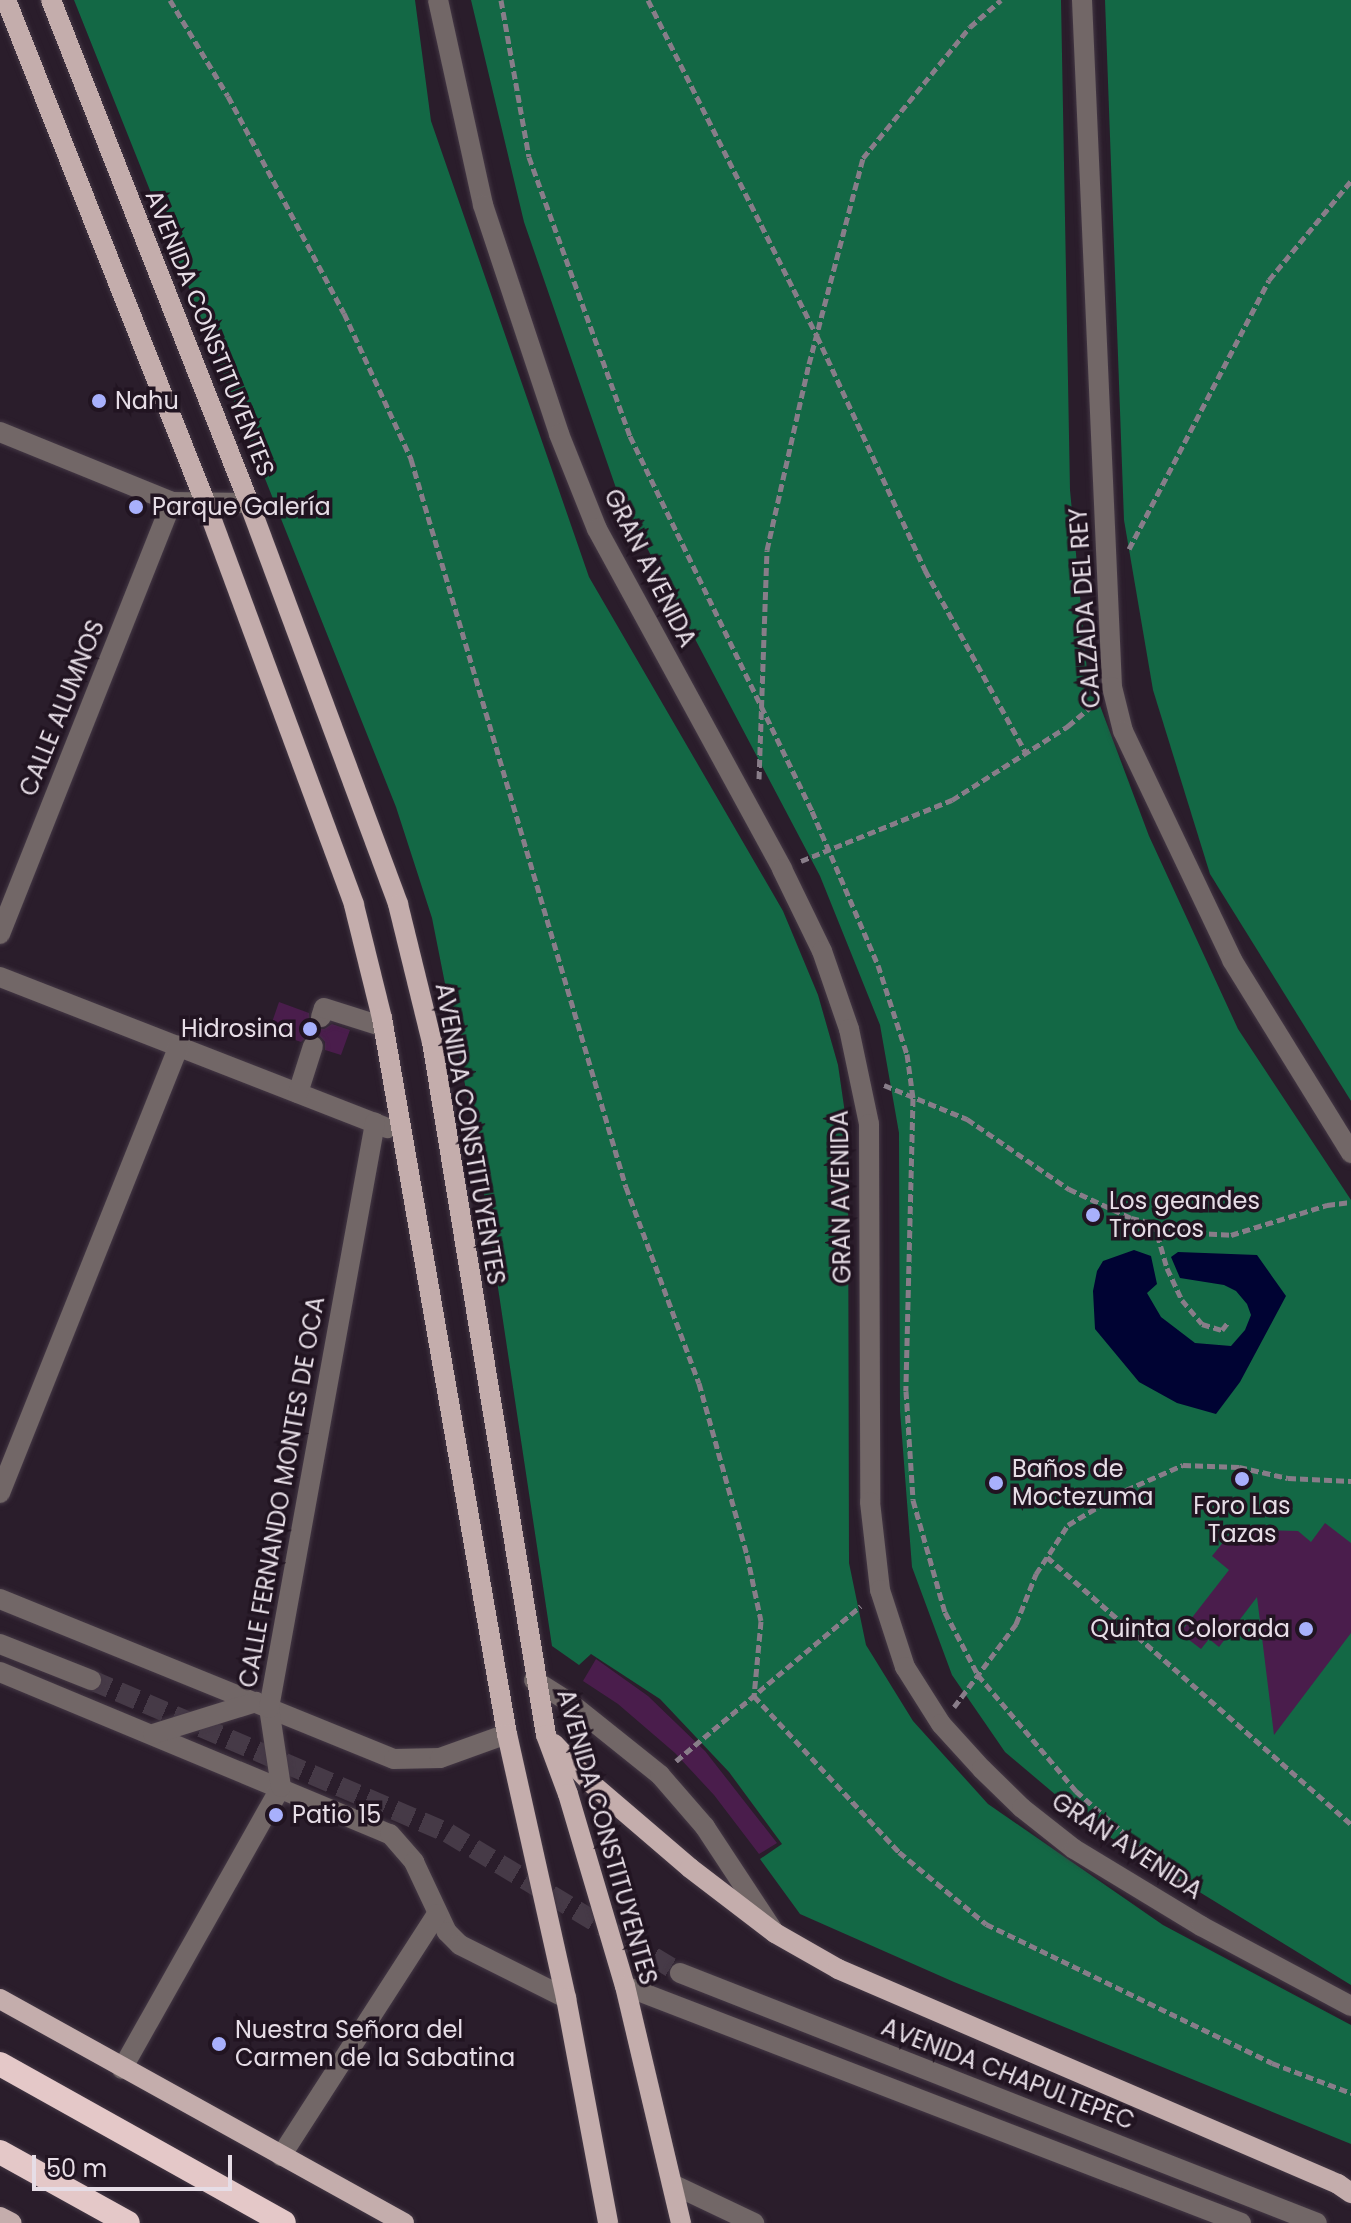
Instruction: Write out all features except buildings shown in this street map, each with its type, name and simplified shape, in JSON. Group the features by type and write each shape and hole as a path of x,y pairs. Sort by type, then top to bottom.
{"highway":[{"path":"0,2064 284,2223"},
{"path":"0,2152 128,2223"}],"main road":[{"path":"6,0 206,504 354,905 384,1027 507,1734 566,1998 608,2223"},
{"name":"AVENIDA CONSTITUYENTES","path":"51,0 249,503 398,904 432,1042 534,1680 546,1735 568,1794 625,1986 681,2223"},
{"path":"546,1735 592,1784 690,1868 775,1933 838,1969 1338,2184 1351,2193"},
{"path":"0,1999 402,2223"},
{"path":"0,2217 12,2223"}],"street":[{"name":"GRAN AVENIDA","path":"438,0 483,205 559,434 597,529 782,869 822,951 849,1029 869,1124 870,1502 880,1590 905,1667 941,1724 1022,1808 1074,1849 1201,1926 1351,2006"},
{"name":"CALZADA DEL REY","path":"1082,0 1112,687 1123,731 1232,960 1351,1153"},
{"path":"0,432 172,502 249,503"},
{"name":"CALLE ALUMNOS","path":"0,934 172,502"},
{"path":"0,977 402,1133"},
{"path":"321,1017 324,1008 384,1027"},
{"path":"0,1493 179,1046"},
{"path":"298,1093 313,1046"},
{"name":"CALLE FERNANDO MONTES DE OCA","path":"281,1787 262,1705 375,1123"},
{"path":"0,1599 394,1759 440,1758 507,1734"},
{"path":"0,1644 91,1680"},
{"path":"0,1672 390,1834 414,1862 437,1914 460,1945 566,1998"},
{"path":"534,1680 569,1702 660,1775 705,1827 775,1933"},
{"path":"153,1734 262,1705"},
{"path":"122,2069 281,1787"},
{"path":"281,2156 437,1914"},
{"name":"AVENIDA CHAPULTEPEC","path":"680,1973 1317,2223"},
{"path":"625,1986 1241,2223"},
{"path":"672,2184 754,2223"}],"path":[{"path":"170,0 228,96 344,313 411,459 626,1187 699,1383 747,1555 761,1621 754,1696 899,1852 986,1924 1272,2063 1351,2093"},
{"path":"648,0 817,336 925,570 1026,753"},
{"path":"757,823 764,706 767,550 863,158 970,27 1001,0"},
{"path":"1128,552 1269,280 1351,181"},
{"path":"782,869 952,800 1068,726 1112,687"},
{"path":"860,1075 967,1119 1069,1189 1131,1218 1197,1233 1231,1235 1327,1205 1351,1202"},
{"path":"1154,1223 1167,1268 1182,1300 1202,1324 1222,1330 1229,1321"},
{"path":"941,1724 1016,1624 1036,1574 1068,1525 1126,1490 1183,1465 1239,1467 1288,1478 1351,1481"},
{"path":"1047,1557 1351,1824"},
{"path":"660,1775 880,1590"}],"green space":[{"path":"74,0 415,0 431,121 589,577 783,911 818,995 838,1065 848,1134 849,1563 866,1645 913,1721 988,1804 1163,1925 1351,2025 1351,2144 954,1982 800,1914 760,1859 782,1844 729,1772 660,1699 591,1654 579,1665 552,1646 475,1135 432,918 396,807"},
{"path":"471,0 1061,0 1070,490 1087,671 1149,836 1238,1029 1351,1200 1351,1985 1095,1828 1005,1752 952,1675 912,1567 900,1411 899,1133 880,1025 820,876 617,491 524,222"},
{"path":"1105,0 1351,0 1351,1101 1210,874 1153,690 1124,520"}],"shaded area":[{"path":"1134,1250 1151,1256 1157,1284 1147,1293 1161,1317 1195,1343 1231,1346 1245,1330 1251,1315 1247,1304 1236,1291 1224,1285 1180,1278 1171,1257 1178,1252 1257,1255 1286,1296 1240,1382 1216,1414 1177,1403 1139,1382 1095,1329 1093,1291 1097,1271 1103,1261"}],"tunnel":[{"path":"91,1680 448,1833 680,1973"}],"place":[{"name":"Nahu","path":"99,401"},
{"name":"Parque Galería","path":"136,507"},
{"name":"Hidrosina","path":"310,1029"},
{"name":"Los geandes Troncos","path":"1093,1215"},
{"name":"Foro Las Tazas","path":"1242,1479"},
{"name":"Baños de Moctezuma","path":"996,1483"},
{"name":"Quinta Colorada","path":"1306,1629"},
{"name":"Patio 15","path":"276,1815"},
{"name":"Nuestra Señora del Carmen de la Sabatina","path":"219,2044"}]}
